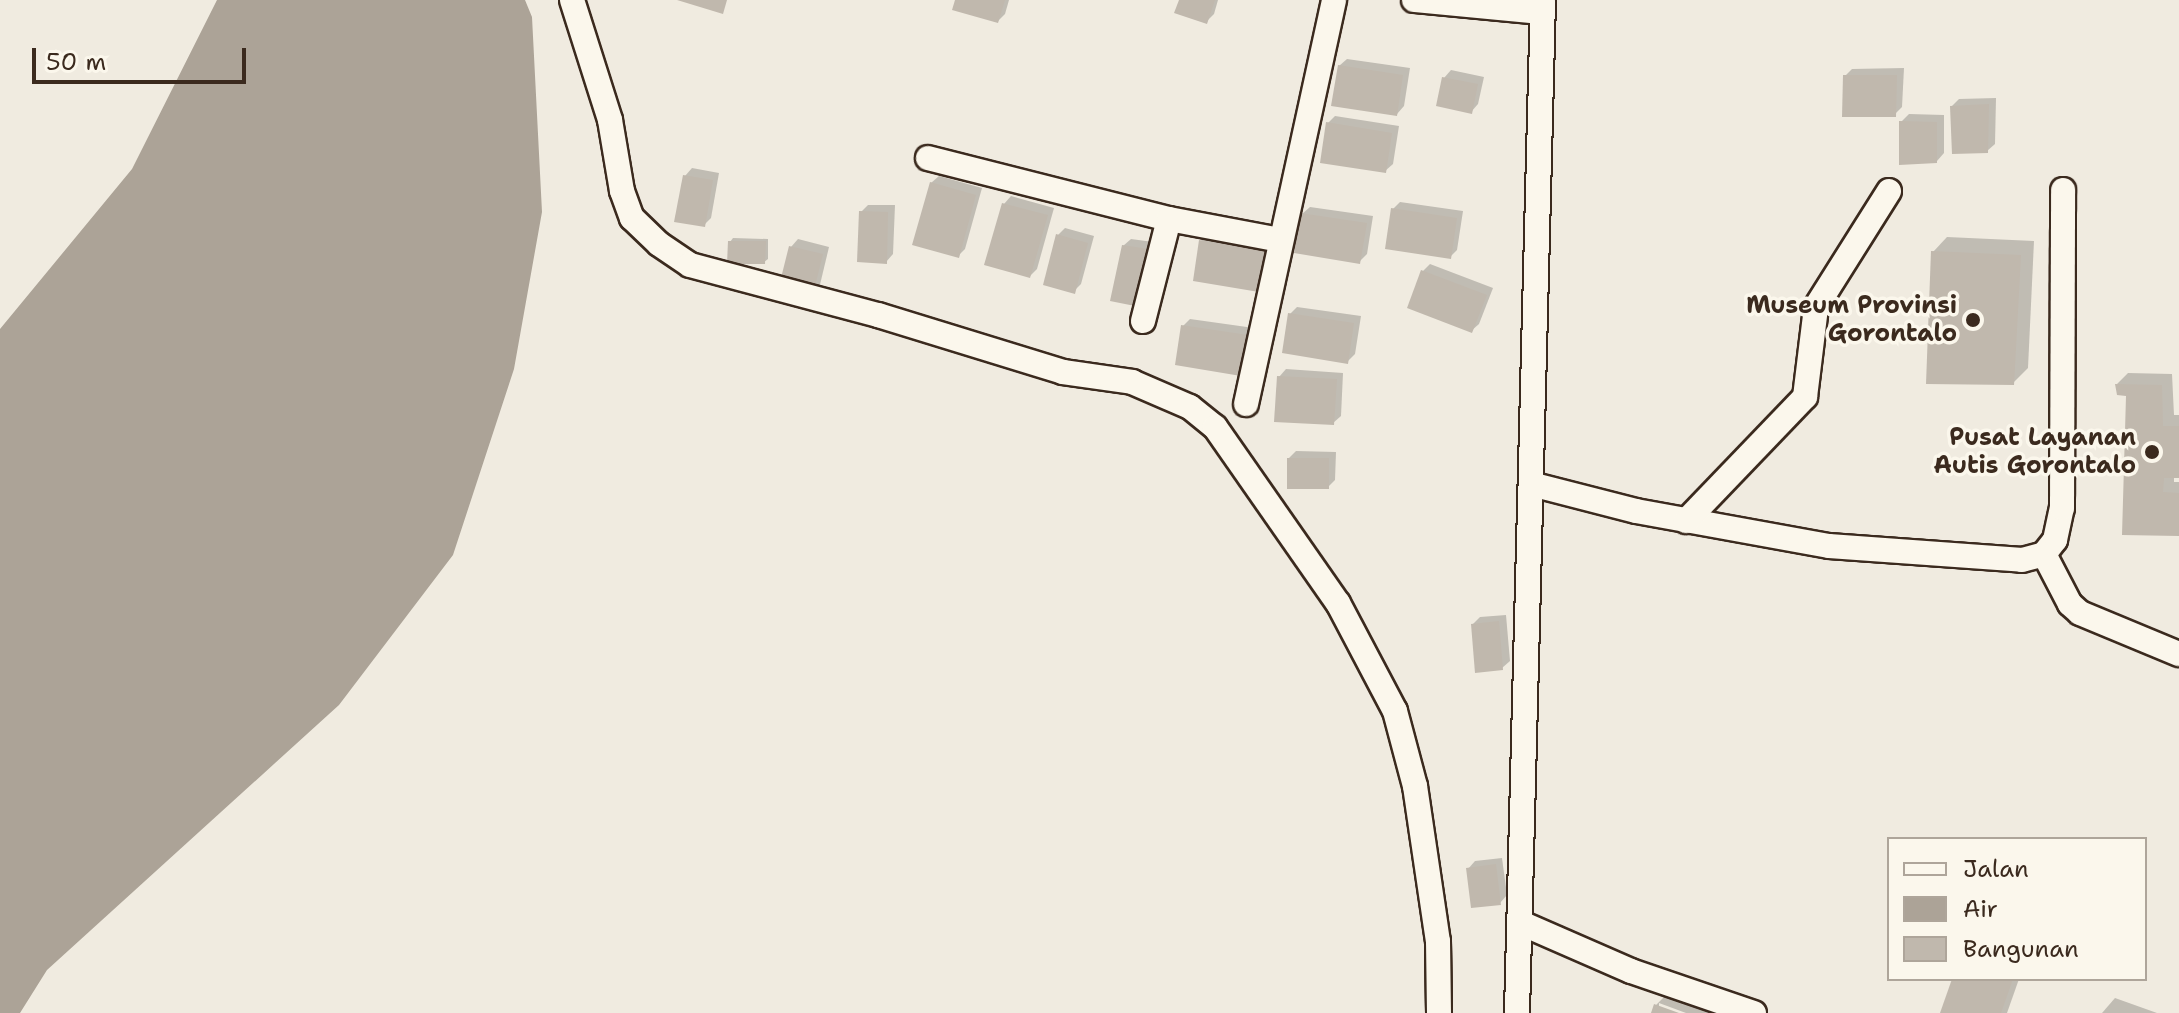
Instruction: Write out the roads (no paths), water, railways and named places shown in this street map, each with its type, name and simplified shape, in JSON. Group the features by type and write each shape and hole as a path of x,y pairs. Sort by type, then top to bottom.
{"street":[{"path":"572,0 610,120 622,191 632,218 679,258 728,277 878,315 1063,372 1132,382 1190,407 1215,427 1261,488 1338,603 1395,711 1415,786 1438,941 1439,1013"},
{"path":"1246,404 1334,0"},
{"path":"1414,0 1542,6 1517,1013"},
{"path":"928,158 1169,219 1280,240"},
{"path":"1531,484 1686,521 1886,553 2022,560 2044,554 2055,540 2062,508 2059,406 2063,190"},
{"path":"1686,521 1805,397 1816,307 1889,191"},
{"path":"1143,321 1169,219"},
{"path":"2044,554 2070,604 2080,613 2179,654"},
{"path":"1521,923 1631,971 1754,1013"}],"water":[{"path":"217,0 525,0 532,17 542,212 514,369 453,555 339,705 47,970 20,1013 0,1013 0,329 132,169"}],"place":[{"name":"Museum Provinsi Gorontalo","path":"1973,320"},
{"name":"Pusat Layanan Autis Gorontalo","path":"2152,452"}]}
